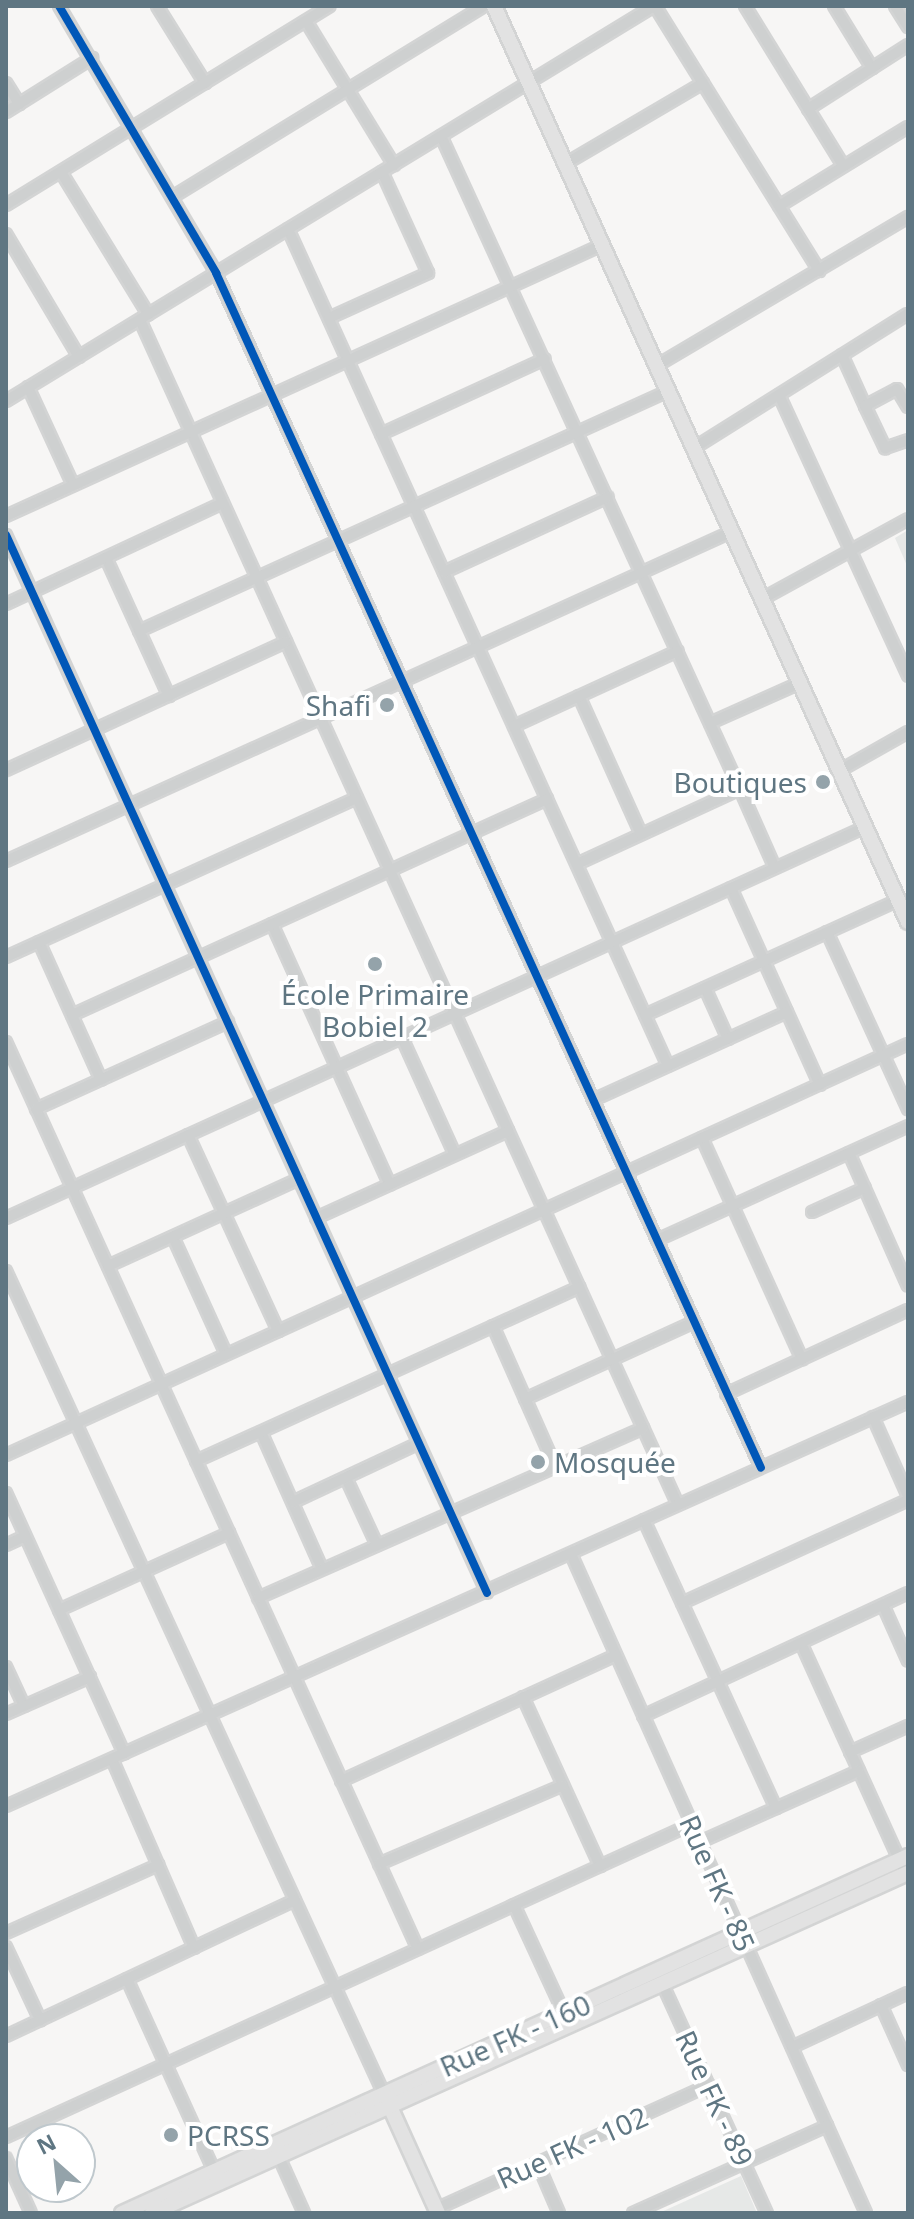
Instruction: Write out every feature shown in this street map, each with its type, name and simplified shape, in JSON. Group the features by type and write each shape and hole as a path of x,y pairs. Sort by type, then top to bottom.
{"main road":[{"path":"494,6 908,922"},
{"name":"Rue FK - 160","path":"156,2212 279,2157 564,2013 743,1939 905,1866"},
{"name":"Rue FK - 160","path":"122,2213 214,2171 662,1983 743,1939"},
{"path":"387,2100 437,2211"}],"street":[{"path":"59,6 134,126 216,273 761,1468"},
{"path":"6,205 330,6"},
{"path":"174,196 484,6"},
{"path":"8,395 79,357 655,6 819,271"},
{"path":"745,6 843,165"},
{"path":"834,6 872,68"},
{"path":"895,6 908,27"},
{"path":"163,8 205,83"},
{"path":"306,21 394,165"},
{"path":"808,109 908,45"},
{"path":"6,112 92,58"},
{"path":"6,83 19,104"},
{"path":"565,164 703,83"},
{"path":"779,206 908,127"},
{"path":"441,136 775,868"},
{"path":"61,172 144,317 191,432 678,1505"},
{"path":"329,318 428,273 382,172"},
{"path":"656,366 908,217"},
{"path":"288,229 668,1066"},
{"path":"6,234 79,357"},
{"path":"6,516 602,245"},
{"path":"694,448 908,314"},
{"path":"842,355 885,448 908,440"},
{"path":"381,434 545,359"},
{"path":"28,387 73,485"},
{"path":"865,406 897,389 908,407"},
{"path":"139,631 668,391"},
{"path":"779,395 854,552 908,676"},
{"path":"444,572 608,497"},
{"path":"6,604 223,503"},
{"path":"762,599 854,552 908,519"},
{"path":"6,861 731,532"},
{"path":"6,535 487,1593"},
{"path":"106,558 169,696"},
{"path":"6,770 286,642"},
{"path":"514,726 678,651"},
{"path":"710,723 800,683"},
{"path":"579,696 641,834"},
{"path":"839,771 908,732"},
{"path":"577,864 740,789"},
{"path":"6,957 357,798"},
{"path":"72,1015 547,799"},
{"path":"6,1218 865,827"},
{"path":"731,888 820,1085"},
{"path":"645,1015 898,900"},
{"path":"272,924 390,1185"},
{"path":"827,932 908,1109"},
{"path":"39,942 101,1080"},
{"path":"705,988 728,1039"},
{"path":"593,1100 787,1012"},
{"path":"36,1109 228,1022"},
{"path":"402,1038 455,1155"},
{"path":"6,1042 418,1949"},
{"path":"6,1455 908,1044"},
{"path":"657,1240 908,1126"},
{"path":"316,1218 508,1131"},
{"path":"188,1135 278,1331"},
{"path":"702,1138 802,1359"},
{"path":"849,1153 908,1286"},
{"path":"108,1266 299,1179"},
{"path":"812,1212 865,1188"},
{"path":"173,1237 226,1354"},
{"path":"6,1271 387,2100"},
{"path":"196,1461 579,1287"},
{"path":"726,1394 908,1310"},
{"path":"525,1399 694,1322"},
{"path":"493,1326 555,1466"},
{"path":"6,1806 908,1402"},
{"path":"682,1603 908,1498 873,1417"},
{"path":"258,1598 643,1428"},
{"path":"261,1432 322,1569"},
{"path":"293,1502 419,1443"},
{"path":"346,1478 377,1545"},
{"path":"6,1493 124,1753"},
{"path":"644,1520 776,1808"},
{"path":"59,1610 229,1533"},
{"path":"6,1545 25,1536"},
{"name":"Rue FK - 85","path":"571,1554 866,2213"},
{"path":"643,1716 908,1593"},
{"path":"883,1605 908,1661"},
{"path":"801,1643 905,1866"},
{"path":"341,1781 616,1655"},
{"path":"6,1667 24,1706"},
{"path":"6,1714 90,1677"},
{"path":"523,1697 600,1866"},
{"path":"850,1752 908,1726"},
{"path":"112,1759 194,1948"},
{"path":"700,1842 859,1771"},
{"path":"379,1864 563,1785"},
{"path":"6,2137 692,1824"},
{"path":"6,1933 158,1865"},
{"path":"6,2036 295,1900"},
{"path":"514,1905 564,2013"},
{"path":"6,1947 40,2020"},
{"path":"127,1979 214,2171"},
{"name":"Rue FK - 89","path":"662,1983 767,2213"},
{"path":"792,2047 908,1993"},
{"path":"881,2005 908,2065"},
{"name":"Rue FK - 102","path":"437,2211 537,2162 709,2085"},
{"path":"633,2213 827,2126"},
{"path":"279,2157 304,2213"},
{"path":"6,2158 31,2213"},
{"path":"537,2162 559,2213"}],"shaded area":[{"path":"908,530 908,568 895,538"},
{"path":"741,2176 757,2213 659,2213"}],"cycle path":[{"path":"59,6 216,273 761,1468"},
{"path":"6,535 487,1593"}],"place":[{"name":"Shafi","path":"387,705"},
{"name":"Boutiques","path":"823,782"},
{"name":"École Primaire Bobiel 2","path":"375,964"},
{"name":"Mosquée","path":"538,1462"},
{"name":"PCRSS","path":"171,2135"}]}
